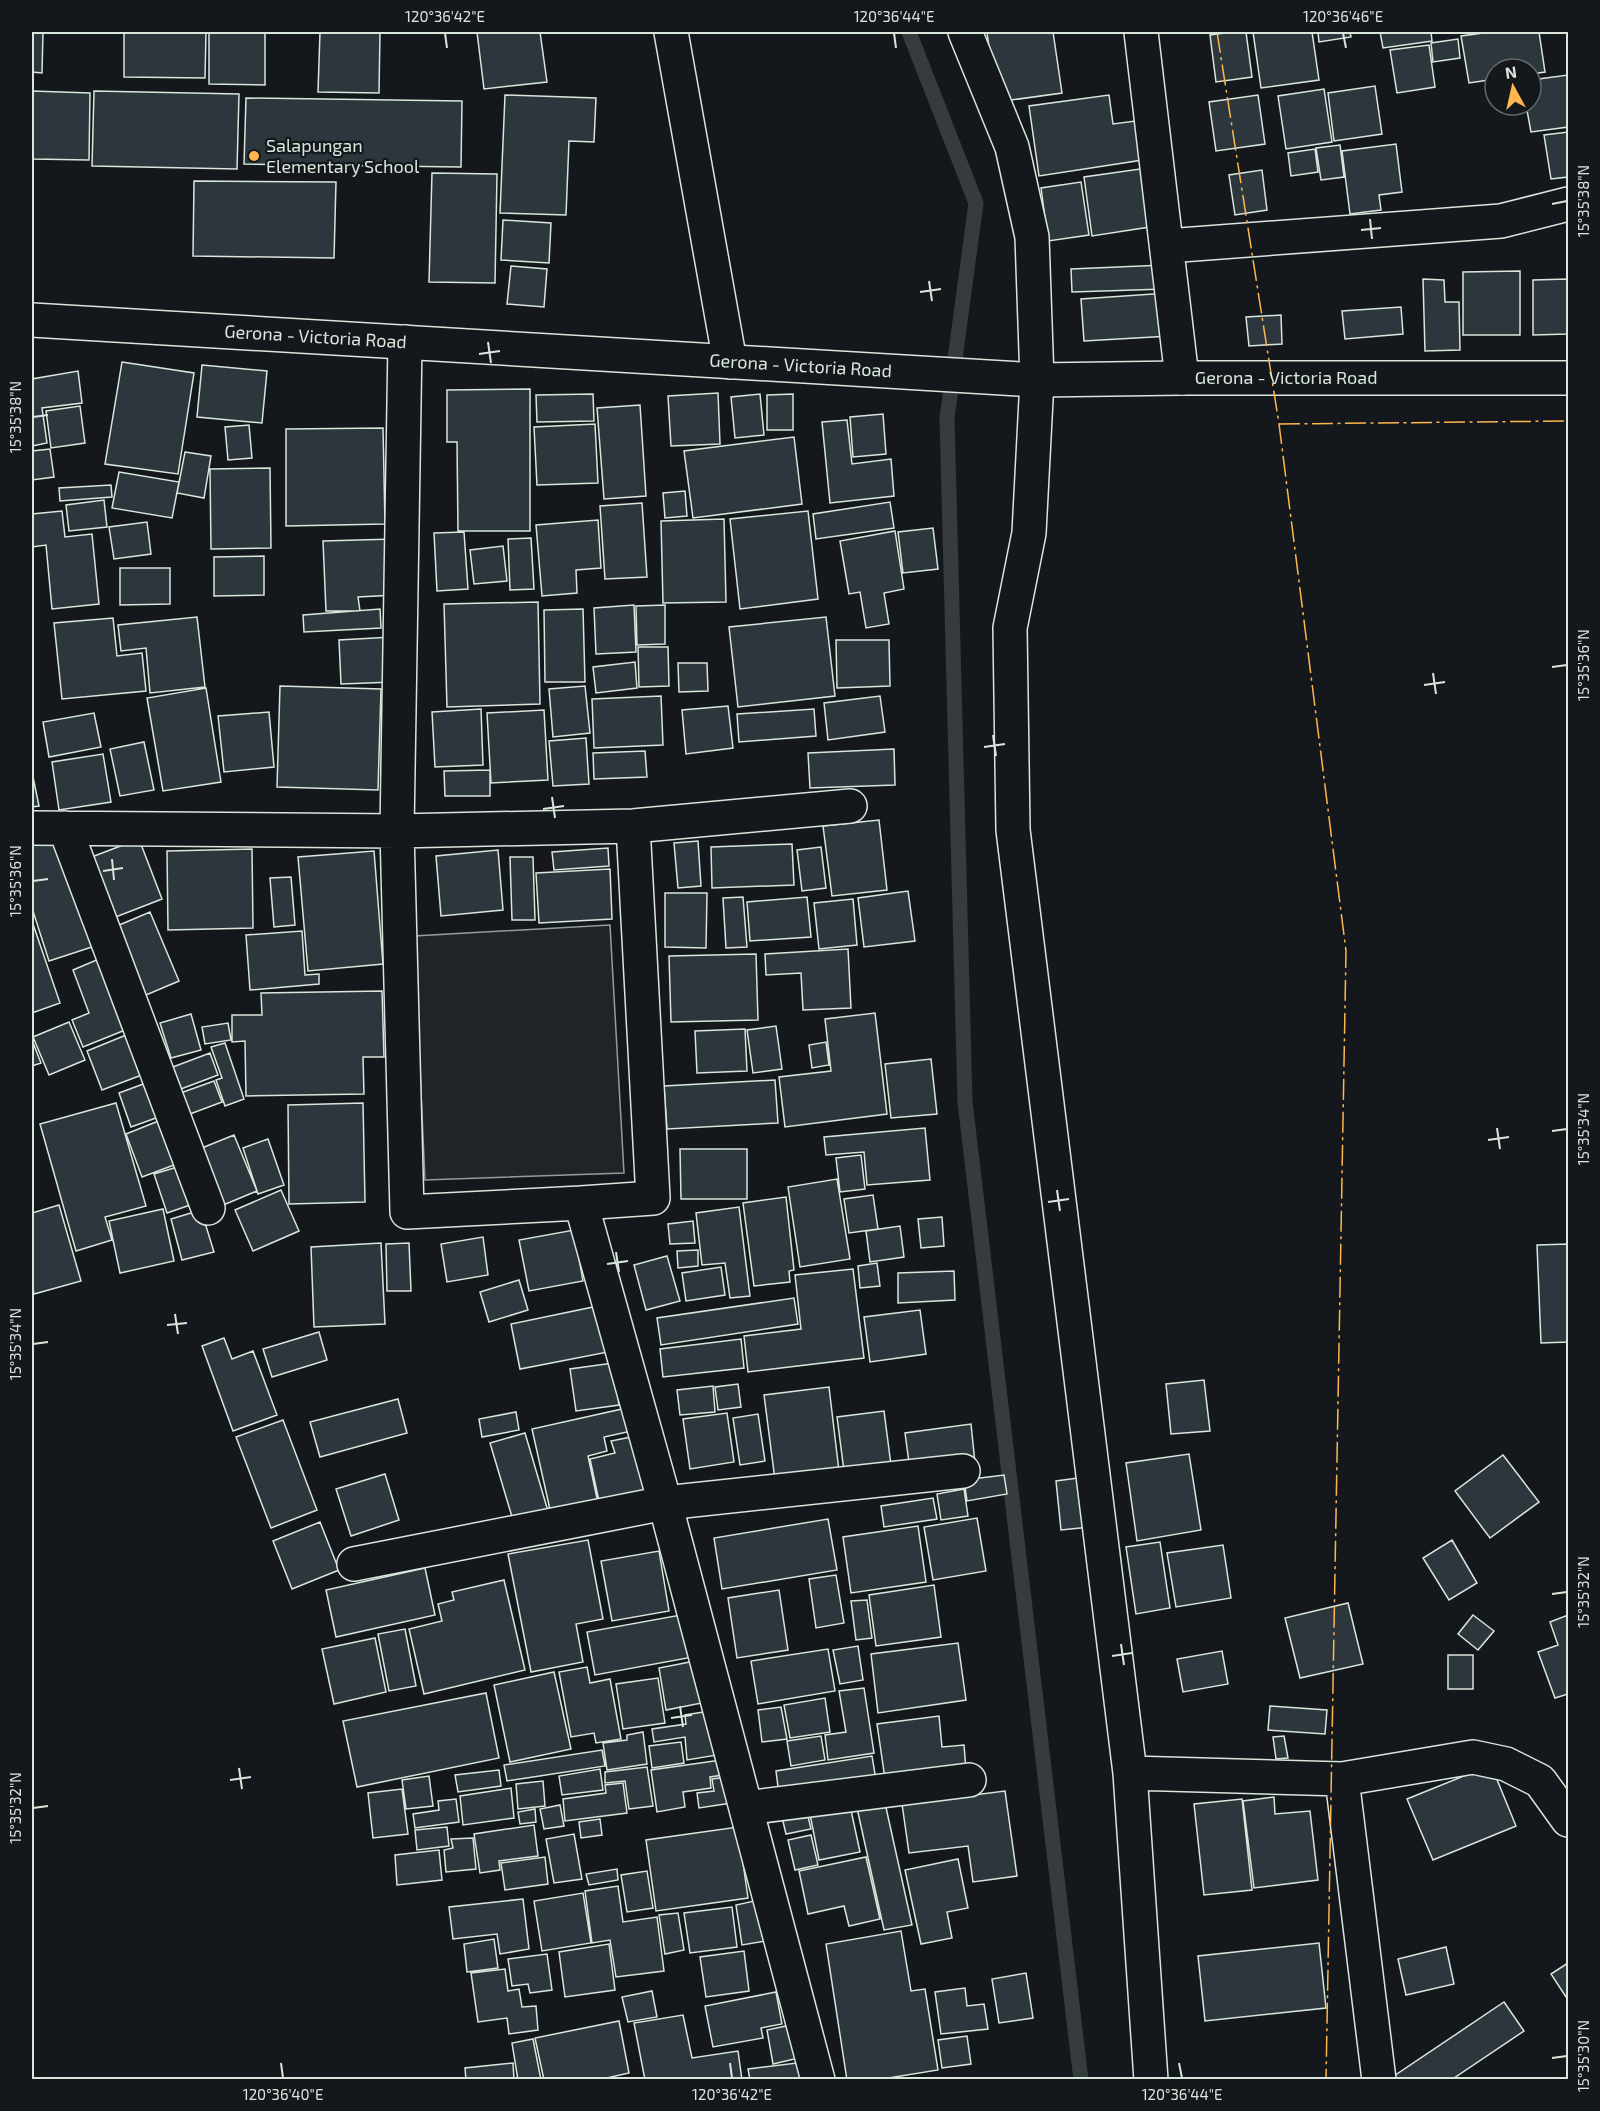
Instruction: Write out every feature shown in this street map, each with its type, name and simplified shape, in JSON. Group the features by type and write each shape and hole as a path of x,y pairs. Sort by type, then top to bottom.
{"street":[{"path":"671,32 730,362"},
{"path":"965,32 1012,147 1032,237 1036,380 1029,533 1010,628 1013,830 1130,1773 1151,2079"},
{"path":"1141,32 1182,378"},
{"path":"1167,246 1501,221 1569,204"},
{"name":"Gerona - Victoria Road","path":"32,320 1000,379 1569,378"},
{"path":"405,342 397,831 407,1212 653,1198 633,826"},
{"path":"32,828 397,831 633,826 850,806"},
{"path":"65,828 208,1208"},
{"path":"581,1203 665,1503 818,2079"},
{"path":"354,1564 665,1503 963,1471"},
{"path":"1130,1773 1342,1779 1473,1757 1506,1764 1540,1781 1569,1820"},
{"path":"1342,1779 1379,2079"},
{"path":"746,1808 969,1780"}],"shaded area":[{"path":"610,925 624,1173 425,1180 414,936"}],"building":[{"path":"32,32 43,32 42,73 32,72"},
{"path":"124,32 206,32 205,78 124,77"},
{"path":"209,32 265,32 265,85 209,84"},
{"path":"320,32 380,32 379,93 318,92"},
{"path":"477,32 540,32 547,82 484,89"},
{"path":"1053,32 1062,93 997,102 987,33"},
{"path":"1246,32 1252,77 1216,82 1210,35"},
{"path":"1253,32 1312,32 1319,80 1261,88"},
{"path":"1318,32 1350,32 1351,37 1319,42"},
{"path":"1380,32 1431,32 1432,41 1383,48"},
{"path":"1491,32 1539,32 1543,57 1483,57 1483,81 1469,83 1461,36"},
{"path":"1458,39 1460,58 1433,62 1431,43"},
{"path":"1429,45 1435,87 1397,93 1390,50"},
{"path":"1568,75 1568,127 1531,132 1528,117 1543,117 1543,78"},
{"path":"1375,86 1382,134 1334,141 1328,93"},
{"path":"1324,89 1332,142 1286,149 1278,96"},
{"path":"32,91 90,93 89,160 32,159"},
{"path":"94,91 239,94 237,169 92,166"},
{"path":"505,95 596,98 594,142 569,141 566,215 500,213"},
{"path":"1109,95 1113,124 1143,120 1149,159 1039,176 1029,106"},
{"path":"1258,95 1265,144 1216,151 1209,102"},
{"path":"246,98 462,101 461,167 244,164"},
{"path":"1568,132 1568,177 1551,179 1544,135"},
{"path":"1396,144 1402,192 1379,195 1381,210 1350,214 1342,151"},
{"path":"1340,145 1344,177 1321,180 1316,148"},
{"path":"1315,149 1318,172 1291,176 1288,153"},
{"path":"1147,168 1156,226 1092,236 1084,177"},
{"path":"1262,170 1267,210 1235,215 1229,175"},
{"path":"432,173 497,174 495,283 429,282"},
{"path":"194,181 336,182 334,258 193,256"},
{"path":"1081,182 1089,235 1048,241 1041,188"},
{"path":"503,220 551,223 549,263 501,260"},
{"path":"1164,265 1165,289 1072,292 1071,269"},
{"path":"511,266 547,269 544,307 507,304"},
{"path":"1520,271 1520,335 1463,335 1463,272"},
{"path":"1423,279 1444,280 1445,302 1459,302 1460,350 1425,351"},
{"path":"1568,279 1568,334 1533,335 1533,280"},
{"path":"1167,293 1170,336 1084,341 1081,299"},
{"path":"1401,307 1403,334 1345,339 1342,311"},
{"path":"1281,315 1282,344 1249,346 1246,317"},
{"path":"122,362 194,373 178,474 105,464"},
{"path":"202,365 267,371 262,423 197,417"},
{"path":"78,371 82,403 42,408 47,443 32,446 32,379"},
{"path":"530,389 530,531 458,531 457,442 447,442 447,390"},
{"path":"718,393 720,444 671,446 668,396"},
{"path":"593,394 594,421 537,422 536,395"},
{"path":"760,394 764,435 735,438 731,397"},
{"path":"793,394 793,430 767,430 767,395"},
{"path":"640,405 646,496 604,499 597,408"},
{"path":"80,406 85,443 51,448 46,411"},
{"path":"883,414 886,454 853,457 850,417"},
{"path":"847,420 852,464 891,459 894,496 830,503 822,422"},
{"path":"595,424 598,483 537,485 534,427"},
{"path":"249,425 252,458 228,460 225,427"},
{"path":"383,428 385,524 286,526 286,429"},
{"path":"794,437 802,504 693,518 684,451"},
{"path":"50,449 54,477 32,480 32,451"},
{"path":"185,452 211,456 204,498 177,493"},
{"path":"270,468 271,548 211,549 210,469"},
{"path":"119,472 179,482 172,518 112,508"},
{"path":"111,485 112,497 60,501 59,488"},
{"path":"685,491 687,516 665,518 663,493"},
{"path":"104,500 107,527 69,531 66,505"},
{"path":"890,502 894,528 816,539 813,514"},
{"path":"642,503 647,577 605,579 600,506"},
{"path":"62,511 65,537 92,534 99,604 52,609 46,545 32,547 32,514"},
{"path":"808,511 818,599 740,609 730,519"},
{"path":"724,519 726,602 663,603 661,521"},
{"path":"598,520 601,568 576,570 577,593 542,596 536,525"},
{"path":"147,522 151,554 114,559 109,527"},
{"path":"933,528 938,569 903,573 898,532"},
{"path":"895,531 904,589 884,593 889,624 866,628 860,592 849,594 840,541"},
{"path":"464,532 468,589 437,591 434,533"},
{"path":"531,538 534,589 510,590 508,539"},
{"path":"394,539 396,595 358,597 360,611 326,611 323,541"},
{"path":"503,546 507,581 474,584 470,550"},
{"path":"264,556 264,595 214,596 214,557"},
{"path":"120,568 170,568 170,604 120,605"},
{"path":"538,602 540,704 447,707 444,604"},
{"path":"634,605 636,652 596,654 594,608"},
{"path":"665,605 665,644 637,645 636,606"},
{"path":"380,609 381,628 304,632 303,615"},
{"path":"583,609 585,682 545,682 544,610"},
{"path":"197,617 205,687 150,693 146,648 121,651 118,625"},
{"path":"826,617 835,696 738,707 729,627"},
{"path":"113,618 117,656 142,653 146,691 62,699 54,623"},
{"path":"392,637 394,682 341,684 339,640"},
{"path":"836,640 889,640 890,686 837,688"},
{"path":"638,647 668,647 669,686 639,687"},
{"path":"635,662 637,688 596,693 593,667"},
{"path":"678,663 707,663 708,691 679,692"},
{"path":"280,686 381,689 378,790 277,787"},
{"path":"585,686 590,733 553,737 549,689"},
{"path":"206,688 221,782 163,791 147,698"},
{"path":"661,696 663,745 594,748 592,699"},
{"path":"880,696 885,732 828,740 824,703"},
{"path":"728,706 733,748 686,754 682,710"},
{"path":"481,709 483,765 435,767 432,712"},
{"path":"814,709 816,736 739,742 737,714"},
{"path":"544,710 548,780 491,783 487,713"},
{"path":"269,712 274,767 224,772 218,716"},
{"path":"94,713 101,747 49,757 43,722"},
{"path":"586,738 589,784 553,786 549,741"},
{"path":"144,742 154,790 120,796 110,749"},
{"path":"894,749 895,785 810,788 808,753"},
{"path":"645,751 647,777 594,779 593,753"},
{"path":"103,754 111,802 59,810 52,762"},
{"path":"490,770 490,796 445,796 444,771"},
{"path":"32,772 39,806 32,807"},
{"path":"879,820 887,890 832,896 823,826"},
{"path":"60,835 95,946 49,961 32,908 32,844"},
{"path":"139,839 162,899 113,918 89,858"},
{"path":"698,841 701,886 678,888 674,843"},
{"path":"792,844 794,885 712,888 711,847"},
{"path":"821,847 826,888 802,891 797,850"},
{"path":"608,848 609,866 554,870 552,852"},
{"path":"252,849 253,928 168,930 167,851"},
{"path":"498,850 503,910 441,916 436,856"},
{"path":"374,851 383,964 308,971 298,857"},
{"path":"510,857 533,857 535,920 512,920"},
{"path":"610,869 612,919 539,923 536,873"},
{"path":"291,877 295,925 274,927 270,878"},
{"path":"908,891 915,941 864,947 858,898"},
{"path":"665,893 707,893 706,948 665,947"},
{"path":"743,897 747,947 726,948 723,898"},
{"path":"807,897 811,937 750,941 747,902"},
{"path":"853,899 857,945 819,949 814,903"},
{"path":"150,912 179,981 146,995 117,926"},
{"path":"32,921 60,1003 32,1013"},
{"path":"302,931 305,975 319,974 319,984 250,990 246,935"},
{"path":"848,949 851,1008 803,1010 801,973 766,975 765,954"},
{"path":"756,954 758,1020 671,1022 669,956"},
{"path":"106,956 135,1026 83,1047 72,1020 89,1013 73,970"},
{"path":"382,991 384,1057 363,1057 364,1094 246,1096 245,1041 232,1042 232,1015 262,1015 261,993"},
{"path":"875,1013 887,1114 785,1127 779,1077 831,1071 825,1019"},
{"path":"191,1014 201,1050 171,1058 160,1023"},
{"path":"69,1022 85,1060 49,1075 33,1037"},
{"path":"228,1023 231,1040 205,1044 202,1027"},
{"path":"776,1026 782,1069 753,1073 747,1030"},
{"path":"745,1029 747,1071 697,1073 695,1031"},
{"path":"131,1033 147,1073 102,1090 87,1051"},
{"path":"32,1040 41,1063 32,1066"},
{"path":"826,1042 829,1065 812,1068 809,1045"},
{"path":"225,1043 244,1099 225,1106 216,1080 222,1078 211,1047"},
{"path":"210,1053 218,1075 173,1092 165,1070"},
{"path":"931,1059 937,1114 891,1118 885,1064"},
{"path":"154,1080 167,1114 131,1127 119,1093"},
{"path":"775,1080 778,1123 667,1129 664,1086"},
{"path":"214,1081 222,1102 182,1117 175,1095"},
{"path":"116,1103 146,1206 105,1217 112,1240 76,1251 40,1124"},
{"path":"363,1103 365,1202 289,1204 288,1105"},
{"path":"166,1118 182,1162 142,1177 126,1134"},
{"path":"925,1128 930,1180 867,1185 864,1152 826,1155 824,1137"},
{"path":"234,1135 257,1191 216,1208 192,1152"},
{"path":"268,1139 284,1185 258,1194 243,1148"},
{"path":"680,1149 747,1149 747,1199 681,1199"},
{"path":"861,1155 865,1189 840,1192 836,1158"},
{"path":"184,1165 196,1203 167,1213 154,1174"},
{"path":"837,1179 850,1259 800,1267 788,1187"},
{"path":"281,1190 299,1231 253,1251 235,1210"},
{"path":"873,1195 878,1229 849,1233 844,1199"},
{"path":"786,1197 794,1270 789,1271 790,1282 754,1286 743,1203"},
{"path":"59,1205 81,1281 34,1294 32,1213"},
{"path":"739,1207 750,1296 730,1298 725,1263 702,1265 696,1213"},
{"path":"163,1209 174,1261 120,1273 109,1221"},
{"path":"201,1210 214,1252 182,1260 171,1219"},
{"path":"942,1217 944,1246 921,1248 918,1219"},
{"path":"693,1221 695,1243 670,1244 668,1224"},
{"path":"900,1226 904,1257 870,1262 866,1231"},
{"path":"574,1230 583,1281 529,1291 519,1240"},
{"path":"483,1237 488,1275 447,1282 441,1244"},
{"path":"381,1243 385,1324 314,1327 311,1247"},
{"path":"409,1243 411,1291 387,1291 386,1244"},
{"path":"1568,1244 1568,1342 1541,1343 1537,1245"},
{"path":"698,1250 698,1266 678,1268 677,1251"},
{"path":"667,1256 680,1301 646,1310 634,1265"},
{"path":"877,1263 880,1286 860,1288 858,1266"},
{"path":"721,1267 725,1295 686,1301 682,1273"},
{"path":"853,1269 864,1358 748,1372 744,1336 801,1329 795,1275"},
{"path":"954,1271 955,1300 898,1303 898,1273"},
{"path":"519,1280 528,1310 489,1322 480,1292"},
{"path":"794,1298 798,1324 661,1345 657,1318"},
{"path":"598,1306 608,1352 520,1369 511,1324"},
{"path":"920,1310 926,1354 870,1362 864,1317"},
{"path":"319,1332 327,1360 272,1377 263,1349"},
{"path":"224,1338 232,1359 253,1351 277,1415 233,1431 202,1346"},
{"path":"741,1339 744,1368 663,1377 660,1349"},
{"path":"613,1363 619,1405 576,1411 570,1369"},
{"path":"1204,1380 1210,1431 1171,1434 1166,1384"},
{"path":"738,1384 741,1407 718,1410 715,1387"},
{"path":"713,1386 715,1412 680,1415 677,1390"},
{"path":"829,1387 839,1471 775,1480 764,1395"},
{"path":"398,1399 407,1433 320,1457 310,1422"},
{"path":"631,1407 636,1430 604,1437 607,1451 588,1456 598,1503 551,1514 532,1429"},
{"path":"884,1411 891,1465 844,1471 837,1417"},
{"path":"516,1412 519,1430 482,1437 479,1419"},
{"path":"727,1413 734,1462 690,1469 683,1419"},
{"path":"758,1414 765,1461 740,1465 733,1418"},
{"path":"283,1420 317,1510 271,1528 236,1437"},
{"path":"971,1424 975,1463 910,1470 905,1433"},
{"path":"525,1433 550,1518 515,1527 490,1443"},
{"path":"641,1435 655,1499 600,1506 590,1459 615,1453 611,1441"},
{"path":"1189,1454 1201,1530 1137,1541 1126,1463"},
{"path":"1503,1455 1539,1502 1490,1538 1455,1491"},
{"path":"385,1474 399,1520 351,1536 336,1489"},
{"path":"1004,1475 1007,1494 967,1501 964,1480"},
{"path":"1085,1477 1090,1527 1061,1530 1056,1481"},
{"path":"964,1489 968,1516 941,1520 937,1494"},
{"path":"933,1498 937,1519 884,1527 881,1506"},
{"path":"977,1518 986,1571 933,1580 924,1527"},
{"path":"828,1519 837,1570 722,1589 714,1538"},
{"path":"320,1522 339,1570 292,1589 273,1541"},
{"path":"918,1526 926,1582 851,1593 843,1537"},
{"path":"588,1540 603,1619 576,1624 583,1662 531,1672 508,1554"},
{"path":"1452,1540 1477,1583 1449,1600 1423,1558"},
{"path":"1160,1542 1170,1608 1136,1614 1126,1547"},
{"path":"1223,1545 1231,1598 1176,1607 1167,1553"},
{"path":"659,1551 669,1611 612,1621 601,1561"},
{"path":"425,1568 435,1615 336,1637 326,1590"},
{"path":"836,1575 844,1623 816,1628 809,1579"},
{"path":"504,1580 525,1670 424,1694 409,1629 442,1621 438,1604 454,1600 452,1592"},
{"path":"934,1585 941,1637 876,1646 869,1595"},
{"path":"779,1590 788,1650 737,1658 728,1598"},
{"path":"867,1600 872,1638 856,1640 851,1601"},
{"path":"1348,1603 1363,1664 1300,1678 1285,1618"},
{"path":"686,1614 693,1657 595,1675 587,1632"},
{"path":"1473,1615 1494,1631 1478,1650 1458,1634"},
{"path":"1568,1615 1568,1694 1555,1698 1538,1652 1558,1645 1550,1622"},
{"path":"405,1629 416,1686 389,1691 378,1634"},
{"path":"375,1638 386,1692 334,1704 322,1649"},
{"path":"958,1643 966,1700 878,1713 871,1654"},
{"path":"858,1646 863,1680 840,1684 833,1650"},
{"path":"828,1649 835,1691 758,1704 751,1661"},
{"path":"1222,1651 1228,1684 1183,1692 1177,1659"},
{"path":"1448,1655 1473,1655 1473,1689 1448,1689"},
{"path":"700,1660 707,1702 666,1710 659,1668"},
{"path":"587,1667 590,1683 610,1679 621,1739 596,1743 594,1733 571,1737 559,1672"},
{"path":"554,1672 571,1749 510,1762 494,1685"},
{"path":"658,1678 665,1723 623,1729 616,1684"},
{"path":"864,1688 874,1753 828,1760 825,1735 846,1732 839,1691"},
{"path":"486,1693 499,1758 357,1787 343,1721"},
{"path":"825,1698 830,1732 790,1738 784,1705"},
{"path":"1270,1706 1327,1710 1325,1734 1268,1730"},
{"path":"781,1707 787,1739 762,1742 758,1710"},
{"path":"716,1710 723,1754 687,1760 685,1737 654,1742 652,1729 686,1724 685,1715"},
{"path":"939,1716 942,1747 964,1745 966,1769 885,1779 877,1724"},
{"path":"643,1732 647,1764 607,1770 603,1743 627,1740 627,1735"},
{"path":"821,1736 825,1760 791,1766 787,1741"},
{"path":"1284,1736 1288,1758 1276,1759 1273,1737"},
{"path":"681,1742 684,1763 652,1768 649,1746"},
{"path":"602,1750 605,1766 507,1781 504,1765"},
{"path":"872,1756 876,1780 779,1795 776,1771"},
{"path":"728,1759 730,1774 710,1777 711,1788 683,1792 685,1807 657,1812 651,1770"},
{"path":"1491,1765 1516,1826 1433,1860 1407,1799"},
{"path":"647,1767 653,1806 629,1809 625,1781 605,1783 605,1772"},
{"path":"600,1769 603,1790 562,1795 559,1776"},
{"path":"499,1770 501,1786 458,1792 455,1775"},
{"path":"429,1776 433,1806 406,1809 402,1780"},
{"path":"735,1776 738,1802 699,1808 697,1793 714,1791 712,1779"},
{"path":"543,1781 545,1806 518,1809 516,1784"},
{"path":"623,1783 627,1813 565,1821 563,1799 606,1793 605,1785"},
{"path":"511,1788 514,1818 463,1825 460,1796"},
{"path":"402,1789 408,1834 373,1838 368,1793"},
{"path":"1005,1791 1017,1876 973,1882 968,1846 909,1853 902,1804"},
{"path":"1274,1797 1275,1814 1310,1811 1318,1880 1254,1888 1243,1801"},
{"path":"456,1799 459,1822 415,1828 413,1814 439,1810 438,1801"},
{"path":"1242,1799 1252,1890 1204,1895 1194,1804"},
{"path":"849,1801 860,1852 819,1860 809,1809"},
{"path":"885,1803 912,1925 884,1930 857,1808"},
{"path":"560,1805 564,1826 544,1829 540,1809"},
{"path":"535,1809 536,1822 520,1824 518,1812"},
{"path":"807,1812 811,1829 786,1834 782,1817"},
{"path":"600,1819 602,1835 581,1838 579,1822"},
{"path":"534,1825 538,1856 499,1861 500,1870 480,1873 474,1834"},
{"path":"447,1827 449,1846 417,1850 415,1830"},
{"path":"738,1827 748,1898 656,1911 646,1840"},
{"path":"574,1834 582,1879 554,1883 546,1839"},
{"path":"811,1835 818,1865 795,1870 788,1840"},
{"path":"473,1838 476,1869 446,1872 444,1850 453,1848 451,1839"},
{"path":"439,1850 442,1880 397,1885 395,1855"},
{"path":"545,1857 548,1884 505,1890 501,1863"},
{"path":"866,1857 880,1919 849,1926 844,1906 808,1914 799,1871"},
{"path":"958,1859 968,1908 947,1912 952,1938 921,1944 905,1870"},
{"path":"617,1869 618,1880 589,1885 586,1874"},
{"path":"647,1871 653,1908 627,1912 621,1875"},
{"path":"618,1886 623,1922 657,1917 664,1971 616,1977 610,1940 592,1943 585,1891"},
{"path":"583,1893 591,1943 542,1951 534,1901"},
{"path":"523,1899 529,1949 500,1954 497,1934 453,1939 449,1907"},
{"path":"754,1901 772,1940 742,1945 736,1905"},
{"path":"732,1907 737,1947 690,1953 684,1913"},
{"path":"678,1913 684,1950 665,1954 659,1915"},
{"path":"901,1931 911,1991 925,1989 938,2070 876,2080 847,2080 826,1944"},
{"path":"494,1939 498,1968 467,1972 464,1944"},
{"path":"1319,1943 1326,2008 1205,2021 1198,1956"},
{"path":"609,1944 615,1990 565,1997 559,1952"},
{"path":"1446,1947 1454,1984 1406,1995 1398,1959"},
{"path":"744,1951 749,1991 706,1997 700,1957"},
{"path":"547,1954 552,1990 530,1993 528,1984 512,1986 508,1959"},
{"path":"1568,1963 1568,2000 1551,1974"},
{"path":"505,1969 508,1991 519,1989 522,2007 536,2006 538,2030 509,2034 507,2018 478,2022 471,1973"},
{"path":"1026,1973 1033,2018 999,2023 992,1979"},
{"path":"965,1988 967,2006 984,2004 988,2029 941,2034 935,1992"},
{"path":"652,1991 657,2017 628,2022 622,1997"},
{"path":"776,1992 782,2024 761,2028 763,2038 713,2047 705,2006"},
{"path":"1504,2002 1524,2031 1451,2080 1388,2080"},
{"path":"683,2015 692,2058 738,2051 742,2080 645,2080 634,2023"},
{"path":"619,2021 629,2073 598,2080 544,2080 535,2038"},
{"path":"800,2023 807,2056 773,2064 767,2030"},
{"path":"967,2036 971,2064 942,2068 938,2040"},
{"path":"533,2039 541,2080 518,2080 512,2043"},
{"path":"805,2062 806,2080 750,2080 748,2069"},
{"path":"513,2063 514,2080 466,2080 465,2068"}],"waterway":[{"path":"909,32 976,203 947,418 965,1102 1081,2080"}],"power":[{"path":"1217,32 1279,424 1346,951 1326,2080"},
{"path":"1279,424 1568,421"}],"place":[{"name":"Salapungan Elementary School","path":"254,156"}]}
